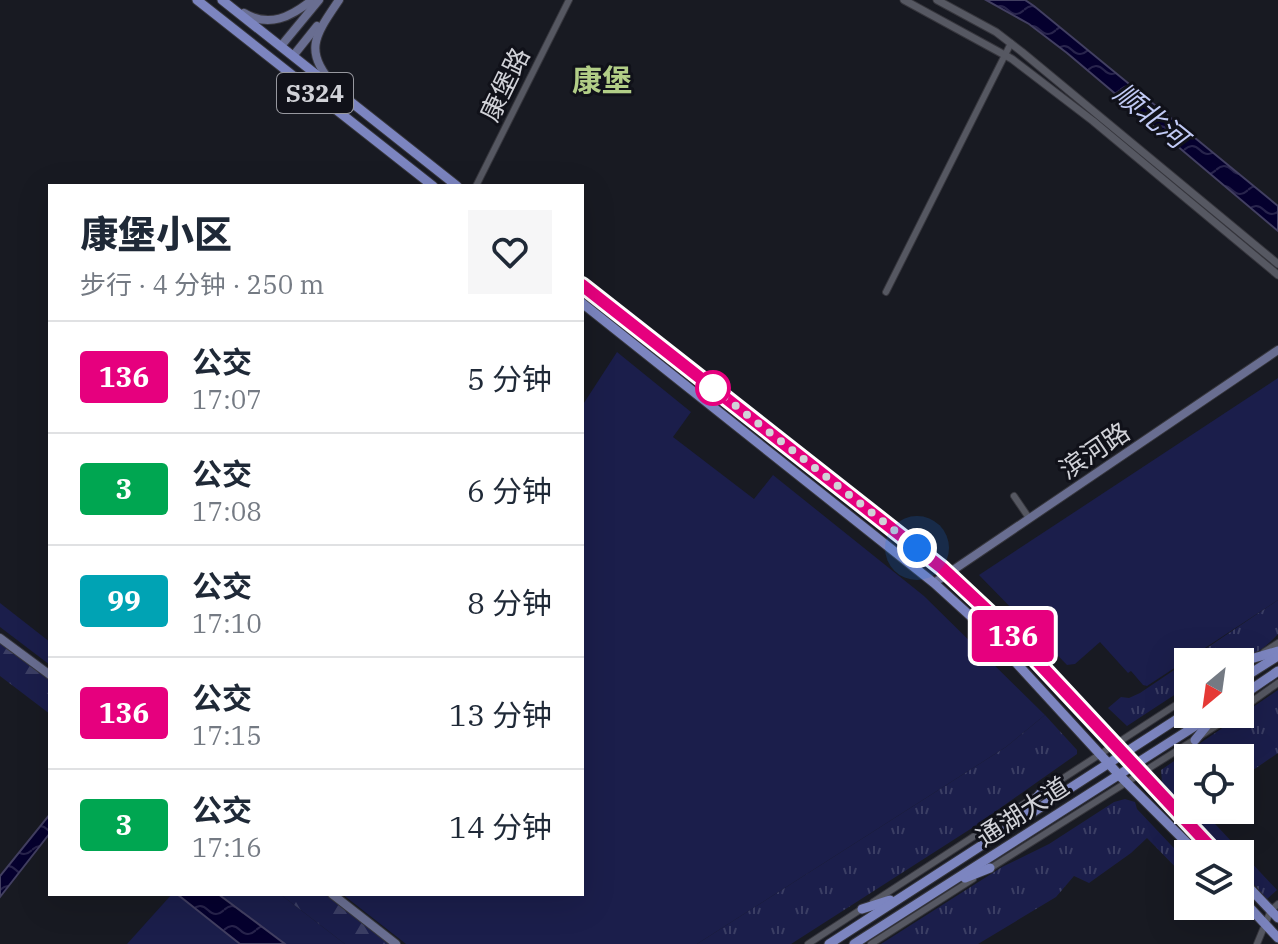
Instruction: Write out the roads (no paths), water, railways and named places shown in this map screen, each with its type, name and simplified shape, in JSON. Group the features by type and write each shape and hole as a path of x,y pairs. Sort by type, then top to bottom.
{"main road":[{"name":"S324","path":"197,0 430,184"},
{"name":"S324","path":"222,0 454,184"},
{"path":"222,0 255,19 269,21 283,19 312,0"},
{"path":"281,46 319,0"},
{"path":"293,56 339,0"},
{"path":"339,0 316,36 314,50 320,68 355,106"},
{"path":"584,287 947,573 1005,627 1204,840"},
{"path":"584,305 934,583 988,632 1099,754 1184,840"},
{"name":"滨河路","path":"934,583 1278,350"},
{"path":"0,638 48,674"},
{"path":"1254,658 1278,653"},
{"path":"1254,670 1278,653"},
{"path":"1254,687 1278,671"},
{"path":"1173,722 1167,728 1167,734 1180,737"},
{"name":"通湖大道","path":"829,944 1173,722"},
{"name":"通湖大道","path":"854,944 1072,805 1138,770 1194,728"},
{"path":"1195,740 1204,728"},
{"path":"1016,823 1045,788"},
{"path":"1064,792 1073,798 1072,805"},
{"path":"951,882 990,868"},
{"path":"1254,891 1276,911"},
{"path":"335,896 396,944"},
{"path":"862,909 904,896"},
{"path":"1254,912 1278,938"}],"street":[{"name":"康堡路","path":"477,184 569,0"},
{"path":"904,0 1005,54 1093,121 1278,275"},
{"path":"937,0 1011,43 1278,264"},
{"path":"886,292 1011,43"},
{"path":"1014,496 1029,518"},
{"path":"1254,658 1278,643"},
{"path":"1254,700 1278,683"},
{"path":"808,944 1174,706"},
{"path":"1138,770 1213,728"},
{"path":"871,944 1123,779"},
{"path":"1257,944 1265,924 1276,911"}],"water":[{"name":"顺北河","path":"986,0 1025,0 1034,6 1278,206 1278,231 1067,53 1029,24"},
{"path":"48,816 48,836 0,897 0,876"},
{"path":"180,896 221,896 285,944 240,944"}],"district":[{"name":"康堡","path":"602,79"}]}
